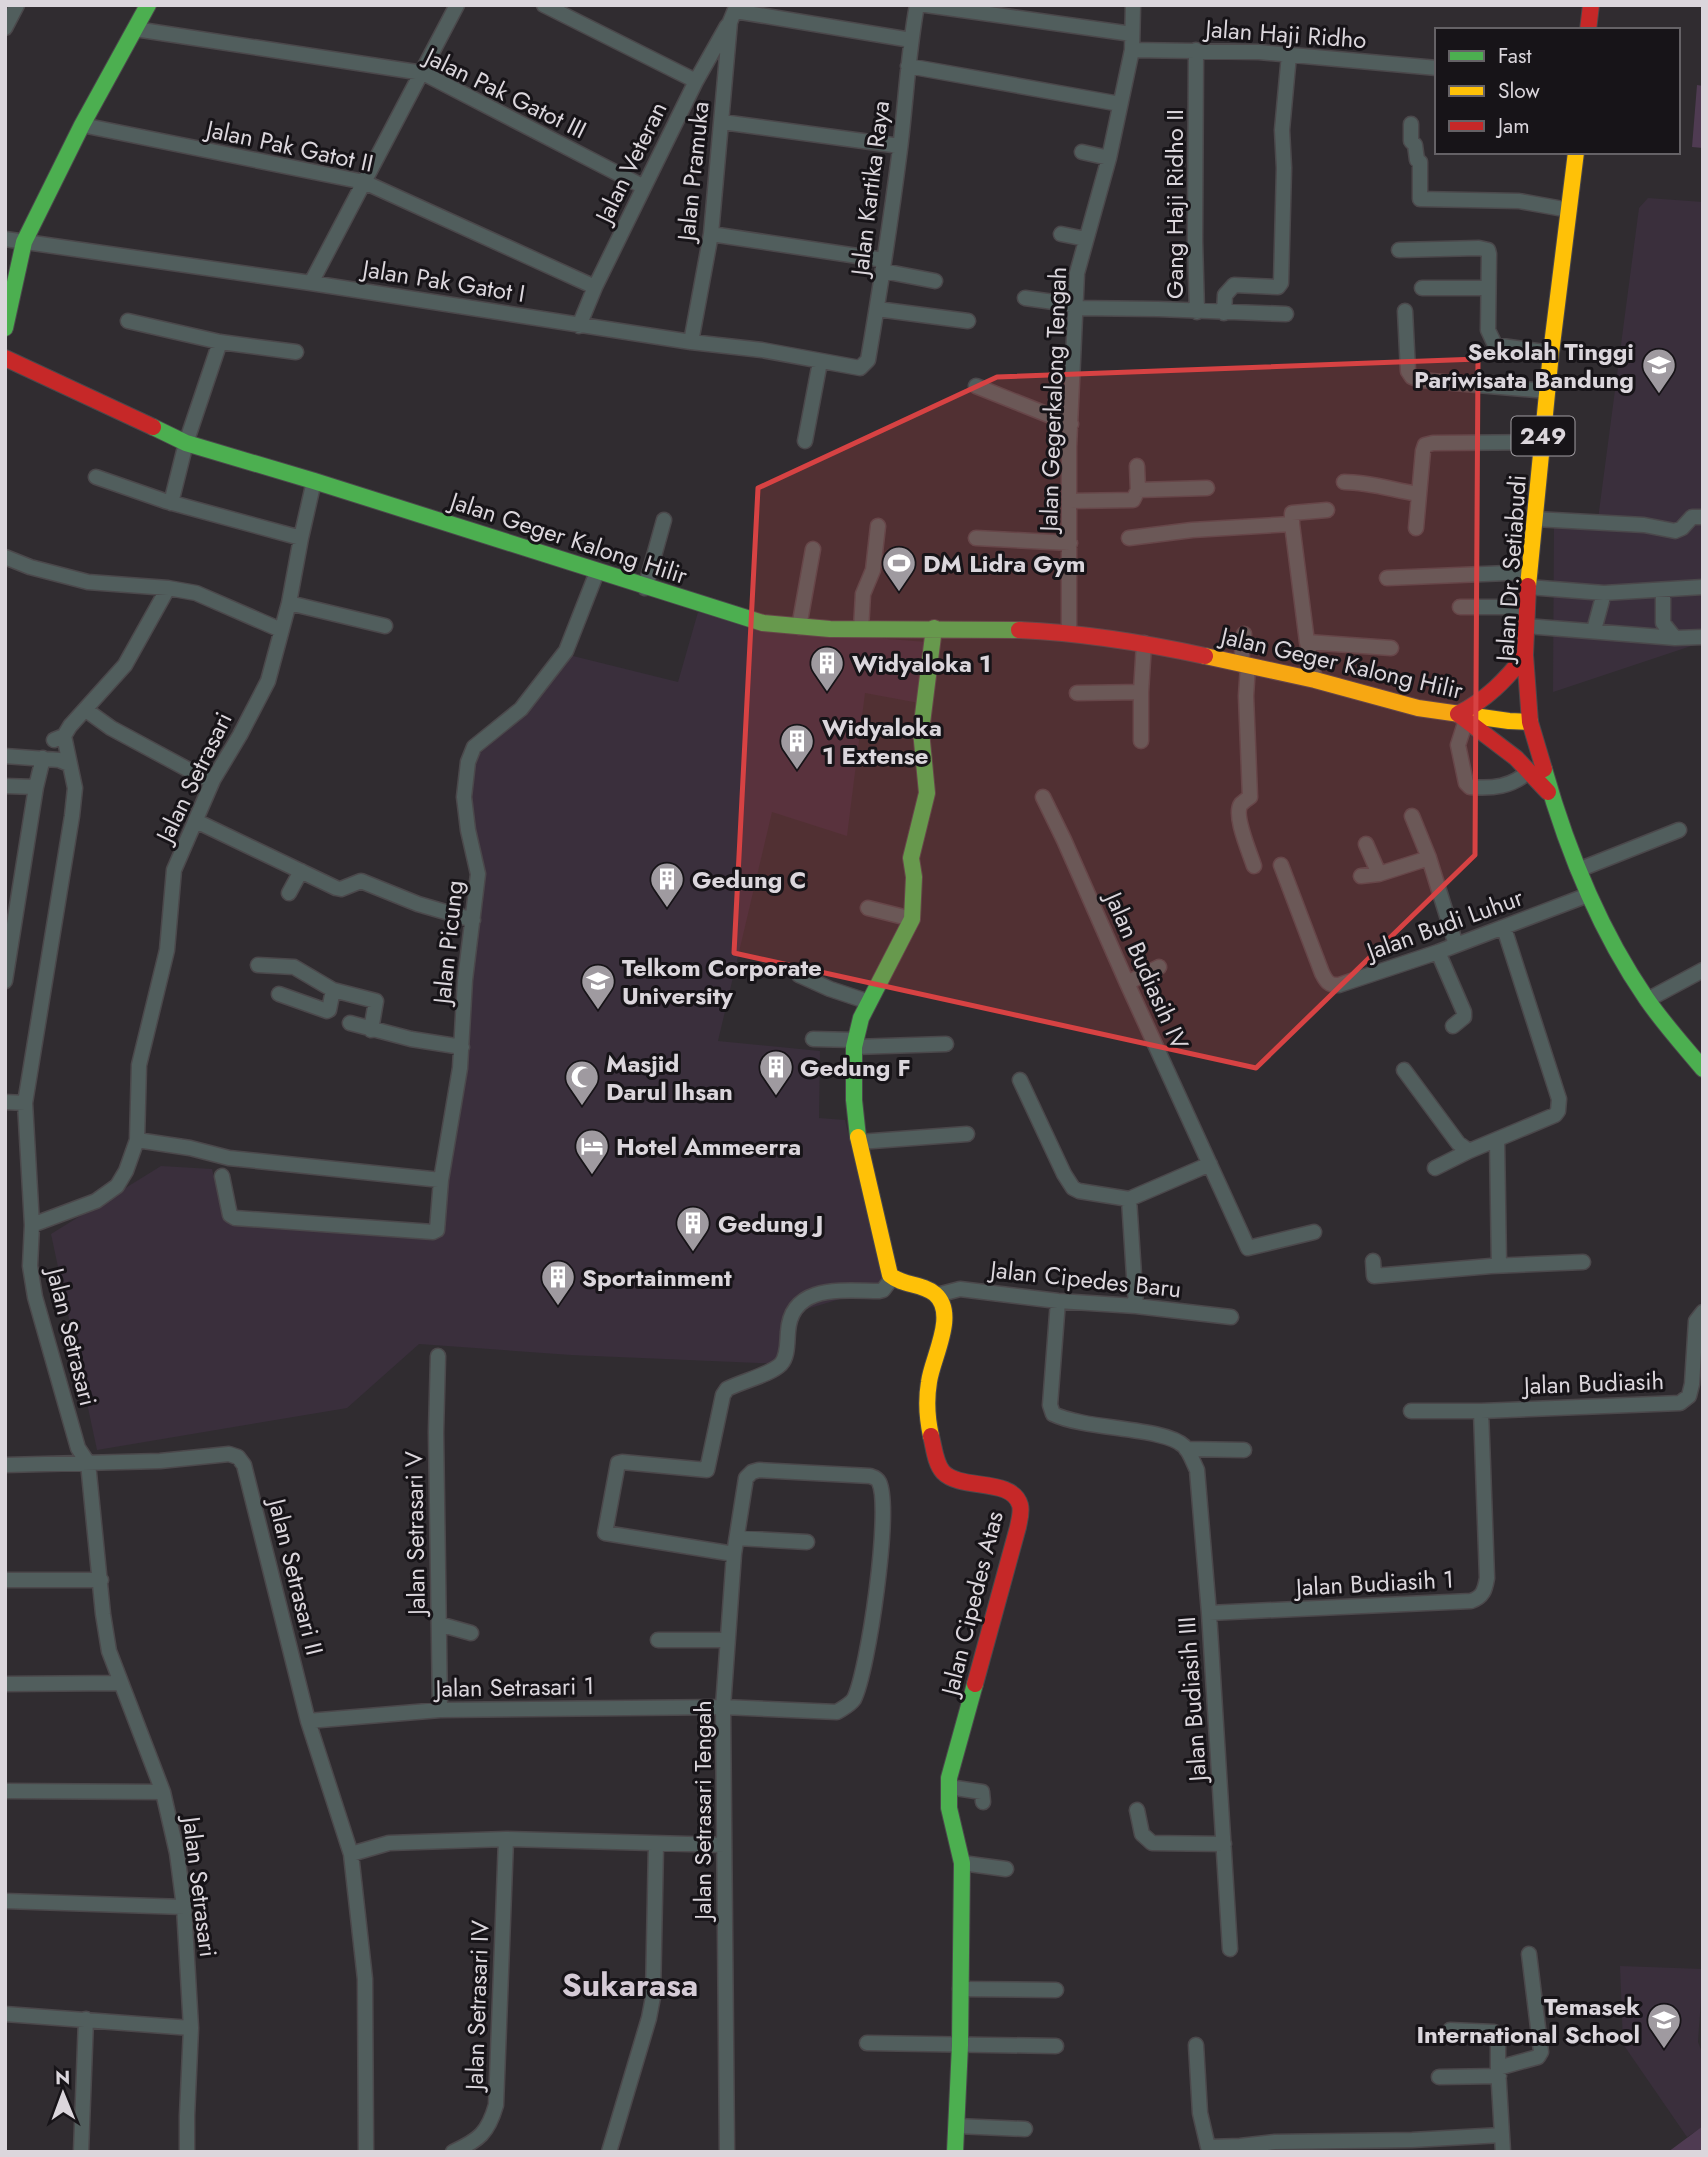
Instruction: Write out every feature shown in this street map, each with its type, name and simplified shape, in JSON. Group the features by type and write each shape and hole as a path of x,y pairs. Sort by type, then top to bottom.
{"main road":[{"path":"5,328 24,242 82,125 148,5"},
{"path":"1588,28 1591,5"},
{"name":"Jalan Dr. Setiabudi","path":"1576,154 1551,353 1525,625 1530,722 1551,794 1578,870 1610,941 1647,1000 1703,1069"},
{"name":"Jalan Geger Kalong Hilir","path":"5,358 186,443 763,623 861,629 1069,632 1144,643 1245,664 1462,717 1530,722"},
{"path":"934,628 921,731 927,793 911,858 914,877 912,919 861,1018 855,1043 854,1100 859,1142 892,1278 923,1287 937,1295"},
{"path":"1525,655 1504,683 1462,717 1516,758 1551,794"},
{"name":"Jalan Cipedes Atas","path":"937,1295 942,1305 944,1322 930,1377 927,1409 939,1466 950,1478 1011,1493 1020,1507 1018,1527 949,1778 949,1808 962,1863 960,2045 955,2152"}],"street":[{"path":"5,28 17,5"},
{"path":"311,283 457,5"},
{"path":"544,5 696,81"},
{"name":"Jalan Kartika Raya","path":"855,368 863,366 868,360 877,309 917,5"},
{"path":"926,5 1132,34"},
{"name":"Jalan Gegerkalong Tengah","path":"1069,632 1069,501 1077,273 1109,158 1132,50 1133,5"},
{"path":"734,13 911,40"},
{"name":"Jalan Veteran","path":"579,326 595,287 696,81 734,13"},
{"name":"Jalan Pramuka","path":"691,342 711,234 734,13"},
{"name":"Jalan Pak Gatot III","path":"135,29 423,73 644,187"},
{"name":"Jalan Haji Ridho","path":"1132,50 1289,55 1435,68"},
{"name":"Gang Haji Ridho II","path":"1196,50 1197,312 1286,314"},
{"path":"1224,313 1225,295 1234,285 1278,287 1281,283 1284,168 1282,130 1289,55"},
{"path":"908,66 1120,104"},
{"path":"722,122 900,146"},
{"path":"1411,124 1411,141 1415,145 1417,160 1420,162 1420,199 1519,201 1569,210"},
{"name":"Jalan Pak Gatot II","path":"82,125 364,182 595,287"},
{"path":"1083,152 1109,158"},
{"path":"711,234 884,265 935,281"},
{"path":"1061,234 1086,239"},
{"name":"Jalan Pak Gatot I","path":"5,239 311,283 579,326 762,350 855,368"},
{"path":"1399,250 1488,250 1488,330 1495,345 1551,353"},
{"path":"1422,288 1487,288"},
{"path":"1026,298 1075,307 1197,312"},
{"path":"877,309 968,321"},
{"path":"1405,311 1408,371 1412,377 1420,380 1548,391"},
{"path":"128,321 219,342 296,352"},
{"path":"171,503 186,443 219,342"},
{"path":"805,441 820,362"},
{"path":"976,386 1071,424"},
{"path":"1416,528 1425,445 1542,442"},
{"path":"1069,501 1131,501 1138,490 1137,466"},
{"path":"96,477 171,503 301,538"},
{"name":"Jalan Setrasari","path":"187,2152 191,2028 184,1906 177,1853 163,1792 109,1651 88,1463 78,1448 35,1297 30,1266 33,1225 96,1201 117,1186 126,1171 136,1140 139,1065 167,950 174,870 213,780 265,688 289,603 314,481"},
{"path":"1343,482 1370,483 1390,490 1418,494"},
{"path":"1138,490 1207,488"},
{"path":"1315,680 1307,642 1292,513 1327,510"},
{"path":"1535,519 1644,525 1675,531 1682,528 1692,517 1703,517"},
{"path":"645,588 664,520"},
{"path":"1129,538 1192,530 1292,524"},
{"path":"861,629 863,594 873,570 878,526"},
{"path":"976,538 1070,543"},
{"path":"799,627 813,549"},
{"path":"5,557 88,582 169,588 196,593 281,630"},
{"name":"Jalan Picung","path":"222,1176 230,1215 235,1218 433,1232 438,1228 441,1180 462,1047 465,980 478,868 468,830 464,797 468,762 471,752 486,736 521,709 566,652 597,572"},
{"path":"1387,578 1529,580 1605,593 1703,587"},
{"path":"33,1225 25,1103 75,788 59,738 125,665 169,588"},
{"path":"1663,590 1662,622 1675,638"},
{"path":"1594,630 1605,593"},
{"path":"289,603 385,626"},
{"path":"1460,607 1527,607"},
{"path":"1525,625 1675,638 1703,637"},
{"path":"1244,634 1250,797 1240,808 1243,838 1254,866"},
{"path":"1307,642 1391,648"},
{"path":"1141,741 1144,643"},
{"path":"1077,693 1141,692"},
{"path":"86,710 111,728 202,777 213,780"},
{"path":"1462,717 1458,745 1466,783 1470,787 1501,786 1520,780 1529,771"},
{"path":"5,756 59,760 69,764"},
{"path":"5,981 43,758"},
{"path":"5,786 36,788"},
{"name":"Jalan Budiasih IV","path":"1043,797 1248,1248 1314,1232"},
{"path":"1412,816 1429,858 1456,945"},
{"path":"196,821 336,888 361,881 418,904 473,920"},
{"path":"1578,870 1679,830"},
{"path":"1366,844 1379,874"},
{"path":"1361,876 1379,874 1429,858"},
{"name":"Jalan Budi Luhur","path":"1281,865 1322,973 1329,984 1339,985 1438,952 1588,895"},
{"path":"289,893 301,871"},
{"path":"868,908 912,919"},
{"path":"1435,1168 1555,1115 1558,1111 1559,1099 1504,928"},
{"path":"1438,952 1464,1012 1464,1017 1453,1026"},
{"path":"258,965 293,967 334,990 376,1001 372,1030"},
{"path":"1126,983 1159,967"},
{"path":"1647,1000 1703,970"},
{"path":"799,975 869,1002"},
{"path":"279,994 327,1011 334,990"},
{"path":"350,1023 411,1040 462,1047"},
{"path":"813,1039 855,1043 946,1044"},
{"path":"1404,1070 1458,1143 1469,1151"},
{"path":"1020,1080 1064,1174 1073,1188 1079,1191 1129,1199 1210,1164"},
{"path":"5,1102 25,1103"},
{"path":"859,1142 967,1134"},
{"path":"136,1140 190,1148 229,1158 441,1180"},
{"path":"1497,1140 1499,1266"},
{"path":"1129,1199 1136,1306"},
{"path":"1373,1261 1374,1276 1583,1262"},
{"path":"734,1554 605,1533 618,1464 622,1462 707,1470 723,1395 732,1387 782,1362 786,1356 790,1320 805,1298 830,1291 879,1291 883,1290 892,1278"},
{"name":"Jalan Cipedes Baru","path":"937,1295 960,1289 1231,1317"},
{"path":"1058,1301 1050,1405 1053,1414 1084,1424 1168,1437 1186,1449 1244,1450"},
{"name":"Jalan Budiasih","path":"1411,1411 1680,1402 1689,1396 1696,1321 1703,1311"},
{"name":"Jalan Setrasari V","path":"438,1356 436,1432 440,1710"},
{"name":"Jalan Budiasih 1","path":"1209,1614 1471,1601 1479,1598 1485,1590 1487,1578 1481,1410"},
{"name":"Jalan Budiasih III","path":"1186,1449 1197,1470 1230,1949"},
{"name":"Jalan Setrasari II","path":"5,1465 160,1461 229,1454 241,1460 308,1721 351,1854 366,1979 366,2152"},
{"name":"Jalan Setrasari 1","path":"308,1721 440,1710 723,1707 837,1712 852,1703 862,1677 878,1575 882,1530 882,1495 879,1483 870,1476 760,1470 752,1472"},
{"name":"Jalan Setrasari Tengah","path":"727,2152 723,1707 734,1554 747,1478 752,1472"},
{"path":"737,1538 807,1542"},
{"path":"5,1580 101,1580"},
{"path":"439,1625 471,1633"},
{"path":"658,1640 727,1640"},
{"path":"5,1684 121,1683"},
{"path":"949,1787 982,1792 983,1802"},
{"path":"5,1791 163,1792"},
{"path":"1137,1810 1142,1834 1152,1843 1223,1844"},
{"path":"351,1854 389,1843 506,1839 724,1845"},
{"name":"Jalan Setrasari IV","path":"453,2152 482,2135 490,2125 496,2105 506,1839"},
{"path":"609,2152 653,1997 656,1844"},
{"path":"962,1863 1006,1869"},
{"path":"5,1901 184,1906"},
{"path":"1439,2077 1499,2072 1538,2057 1541,2052 1529,1954"},
{"path":"961,1989 1056,1990"},
{"path":"5,2014 191,2028"},
{"path":"81,2152 86,2019"},
{"path":"1450,2030 1494,2032 1498,2041 1503,2152"},
{"path":"867,2043 1056,2046"},
{"path":"1196,2045 1200,2113 1208,2146 1235,2149 1275,2142 1412,2146 1502,2135"},
{"path":"957,2126 1025,2129"}],"highlighted area":[{"path":"1478,359 1475,855 1256,1068 734,953 758,488 997,377"}],"shaded area":[{"path":"1697,85 1703,86 1703,148 1692,147"},
{"name":"Sekolah Tinggi Pariwisata Bandung","path":"1648,198 1703,202 1703,642 1553,692 1554,519 1598,519 1639,208"},
{"name":"Telkom Corporate University","path":"698,612 773,630 927,642 919,703 865,693 847,836 772,812 718,1041 820,1051 819,1118 845,1120 884,1286 793,1313 784,1364 571,1355 419,1344 347,1408 97,1450 51,1234 161,1166 212,1169 225,1219 437,1237 445,1228 448,1180 469,1047 472,981 484,867 475,839 470,798 476,752 569,655 678,682"},
{"name":"Temasek International School","path":"1620,1966 1703,1969 1698,2042 1703,2055 1703,2127 1687,2137 1623,2044"},
{"path":"1703,2126 1703,2152 1668,2152"}],"traffic: fast":[{"path":"5,328 24,242 82,125 148,5"},
{"path":"153,427 186,443 763,623 830,629 1019,630"},
{"path":"858,1137 854,1100 854,1047 861,1018 912,919 914,877 911,858 927,793 921,731 934,628"},
{"path":"1544,769 1574,859 1613,944 1653,1007 1703,1069"},
{"path":"955,2152 960,2045 962,1863 949,1808 949,1778 975,1684"}],"traffic: slow":[{"path":"1528,586 1551,353 1576,154"},
{"path":"1205,656 1315,680 1418,708 1530,722"},
{"path":"858,1137 890,1275 930,1290 941,1303 944,1313 942,1336 928,1389 927,1409 931,1436"}],"traffic: jam":[{"path":"1588,28 1591,5"},
{"path":"5,358 153,427"},
{"path":"1528,586 1525,655 1530,722 1544,769"},
{"path":"1019,630 1112,639 1205,656"},
{"path":"1525,655 1495,689 1458,714 1516,758 1548,792"},
{"path":"931,1436 936,1460 943,1472 951,1478 1007,1491 1015,1496 1021,1508 975,1684"}],"place":[{"name":"Sekolah Tinggi Pariwisata Bandung","path":"1659,395"},
{"name":"DM Lidra Gym","path":"899,593"},
{"name":"Widyaloka 1","path":"827,693"},
{"name":"Widyaloka 1 Extense","path":"797,771"},
{"name":"Gedung C","path":"667,909"},
{"name":"Telkom Corporate University","path":"598,1011"},
{"name":"Gedung F","path":"776,1097"},
{"name":"Masjid Darul Ihsan","path":"582,1107"},
{"name":"Hotel Ammeerra","path":"592,1176"},
{"name":"Gedung J","path":"693,1253"},
{"name":"Sportainment","path":"558,1307"},
{"name":"Temasek International School","path":"1664,2050"}],"district":[{"name":"Sukarasa","path":"630,1985"}]}
